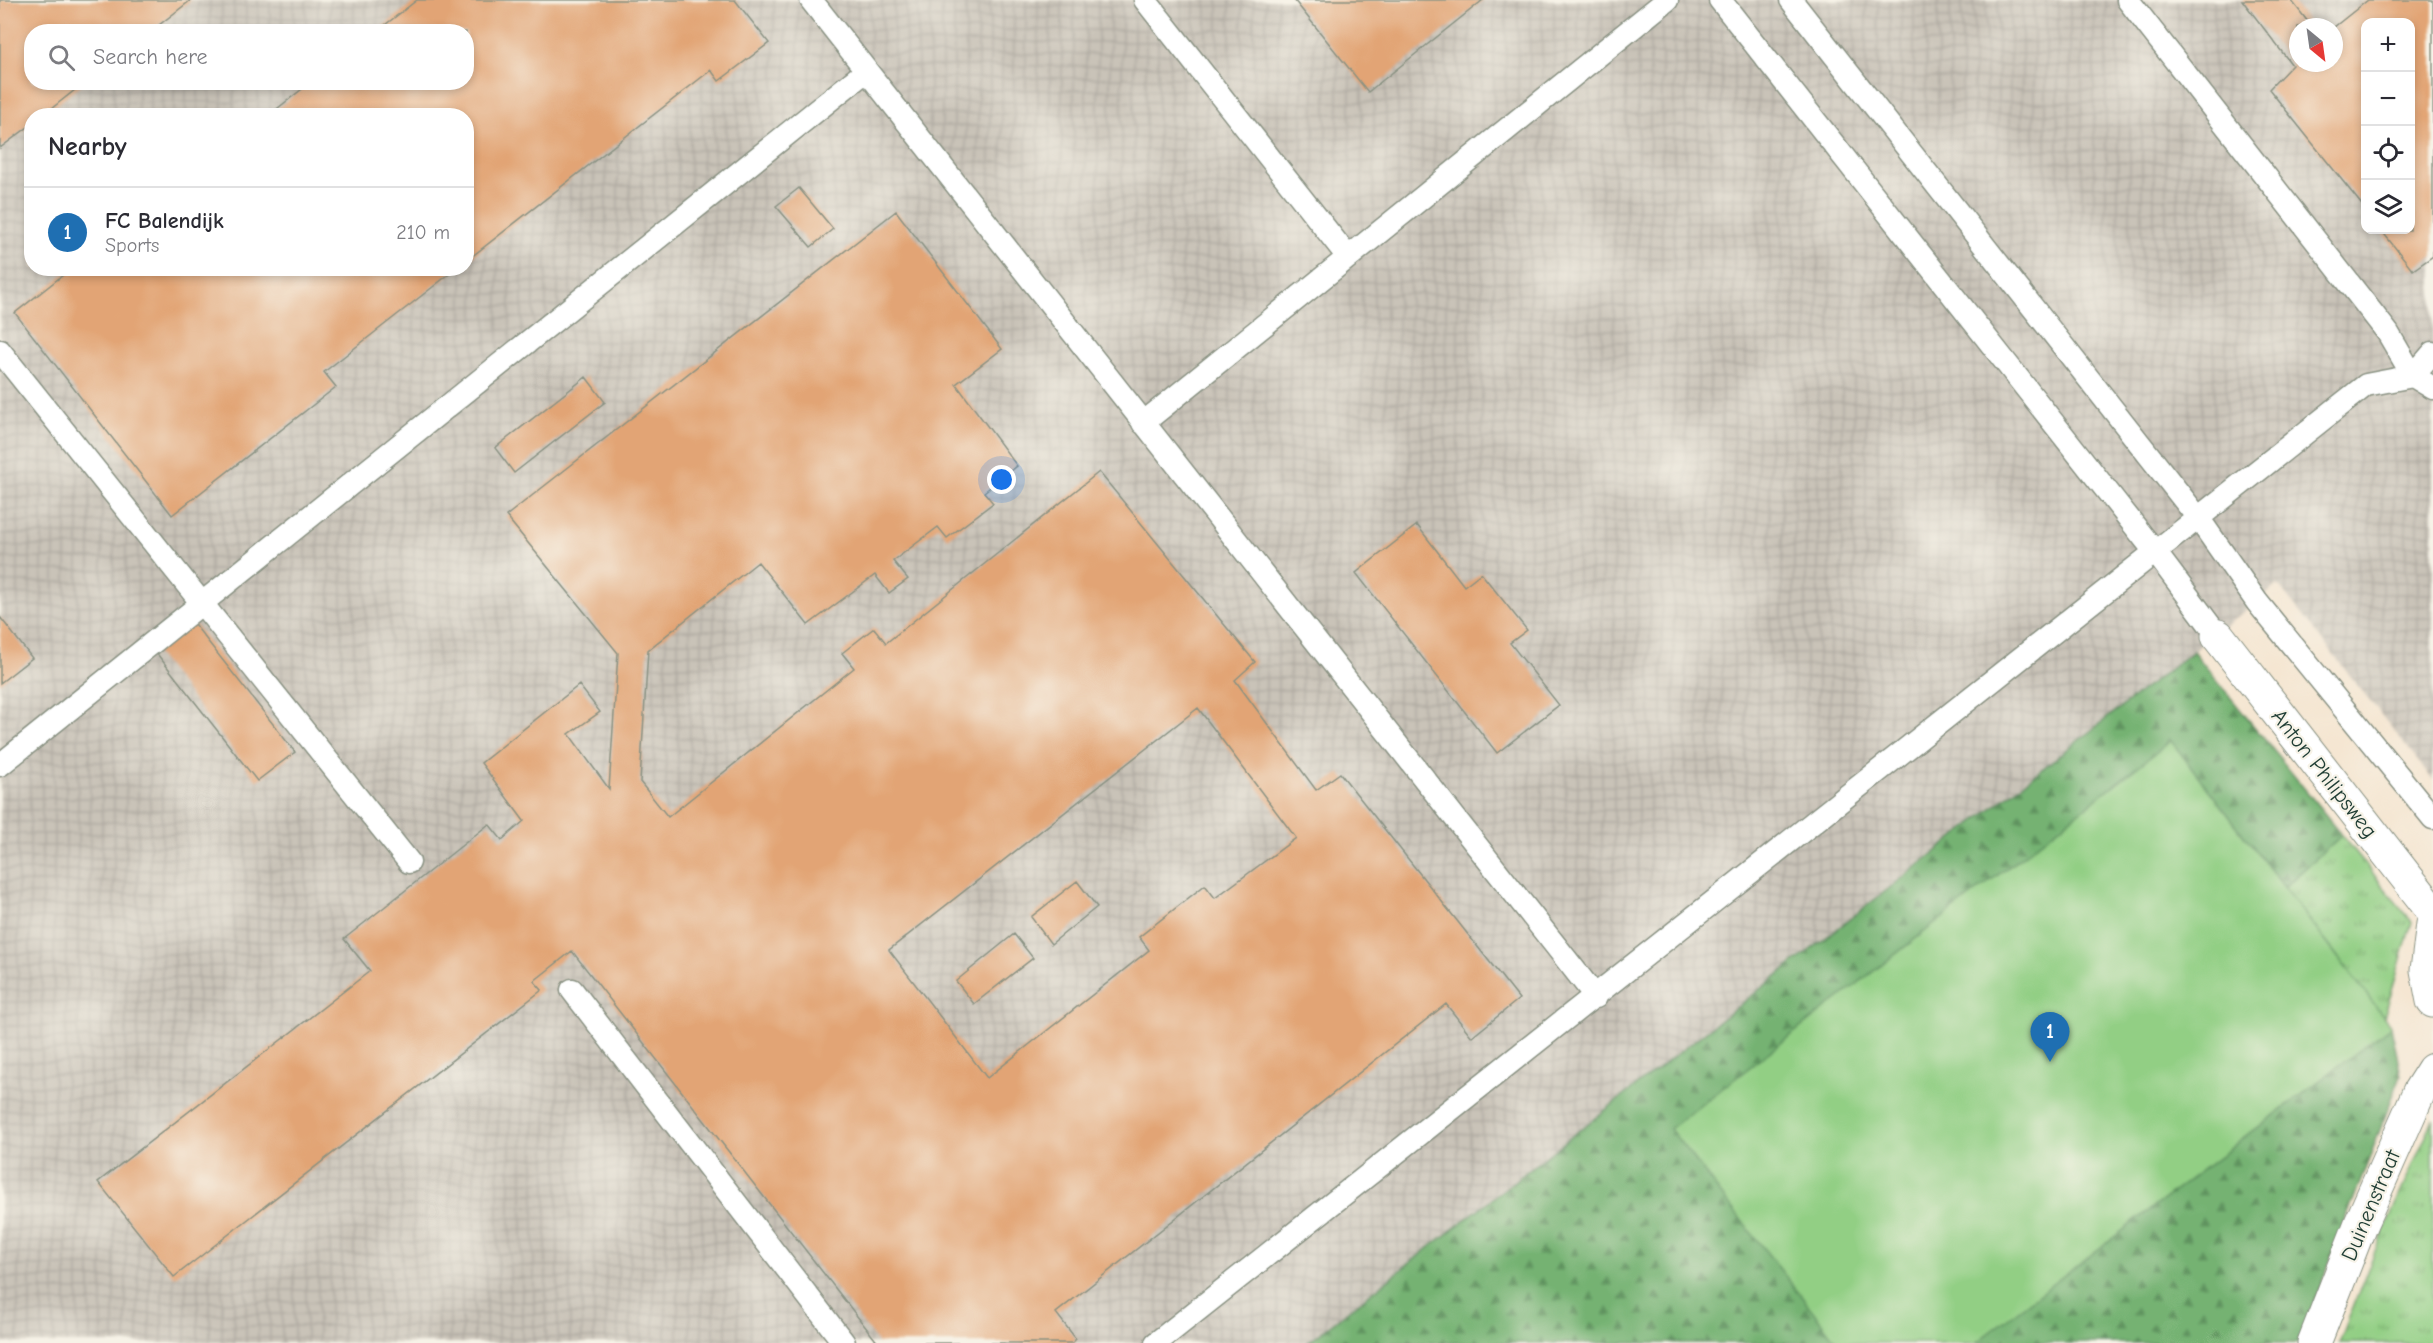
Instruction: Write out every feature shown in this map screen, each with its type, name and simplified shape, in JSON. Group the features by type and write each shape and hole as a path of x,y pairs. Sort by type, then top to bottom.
{"street":[{"name":"Anton Philipsweg","path":"2218,636 2433,911"},
{"path":"2433,924 2427,970 2433,1001"},
{"name":"Duinenstraat","path":"2314,1343 2361,1223 2419,1092 2433,1070"}],"lane":[{"path":"811,0 1596,997"},
{"path":"1145,0 1348,257"},
{"path":"1143,423 1667,0"},
{"path":"1720,0 2156,553 2218,636"},
{"path":"1791,0 2199,519 2258,602 2433,818"},
{"path":"2128,0 2388,333 2413,376 2433,388"},
{"path":"0,765 866,71"},
{"path":"0,351 409,862"},
{"path":"1156,1343 2366,386 2413,376 2433,353"},
{"path":"572,990 844,1343"}],"shaded area":[{"path":"0,0 2433,0 2433,780 2278,585 1307,1343 0,1343"}],"green space":[{"path":"2193,651 2342,835 2284,887 2171,741 1670,1129 1838,1343 1307,1343"},
{"path":"2171,741 2391,1026 1975,1343 1838,1343 1670,1129"},
{"path":"2342,835 2412,922 2384,1017 2284,887"},
{"path":"2391,1026 2401,1075 2299,1343 1975,1343"},
{"path":"2433,1119 2433,1343 2339,1343 2375,1251"}],"building":[{"path":"0,0 191,0 160,24 24,24 24,90 75,90 52,108 24,108 24,130 0,148"},
{"path":"417,0 735,0 769,43 719,81 711,70 474,255 474,108 278,108 301,90 474,90 474,24 386,24"},
{"path":"1294,0 1483,0 1368,92"},
{"path":"2242,0 2291,0 2305,18 2289,18 2289,61"},
{"path":"2368,0 2433,0 2433,256 2413,270 2384,234 2415,234 2415,18 2361,18 2361,204 2269,89 2289,68 2289,72 2343,72 2343,20"},
{"path":"799,188 833,229 811,247 776,206"},
{"path":"896,211 1002,349 956,384 1017,466 984,492 993,503 947,538 938,527 893,561 908,579 889,593 875,575 808,625 758,562 648,650 640,782 668,817 854,668 842,653 874,628 886,643 1099,472 1255,662 1235,680 1316,790 1340,773 1519,999 1472,1037 1446,1004 1056,1313 1076,1339 1072,1343 878,1343 572,951 534,981 542,990 174,1277 98,1182 370,971 344,939 489,824 502,840 524,821 481,763 579,685 600,712 569,734 609,789 618,653 506,516","holes":["1198,708 1296,838 1215,898 1205,885 1139,937 1149,950 987,1078 889,950"]},
{"path":"62,276 447,276 324,372 336,387 172,515 15,313"},
{"path":"586,377 605,402 514,473 495,448"},
{"path":"1417,525 1464,586 1481,573 1527,630 1510,643 1559,705 1497,753 1356,573"},
{"path":"0,617 32,658 0,683"},
{"path":"191,620 295,752 257,781 154,650"},
{"path":"1077,881 1097,907 1051,944 1031,917"},
{"path":"1014,934 1033,958 974,1004 956,981"}],"place":[{"name":"FC Balendijk","path":"2050,1062"}]}
